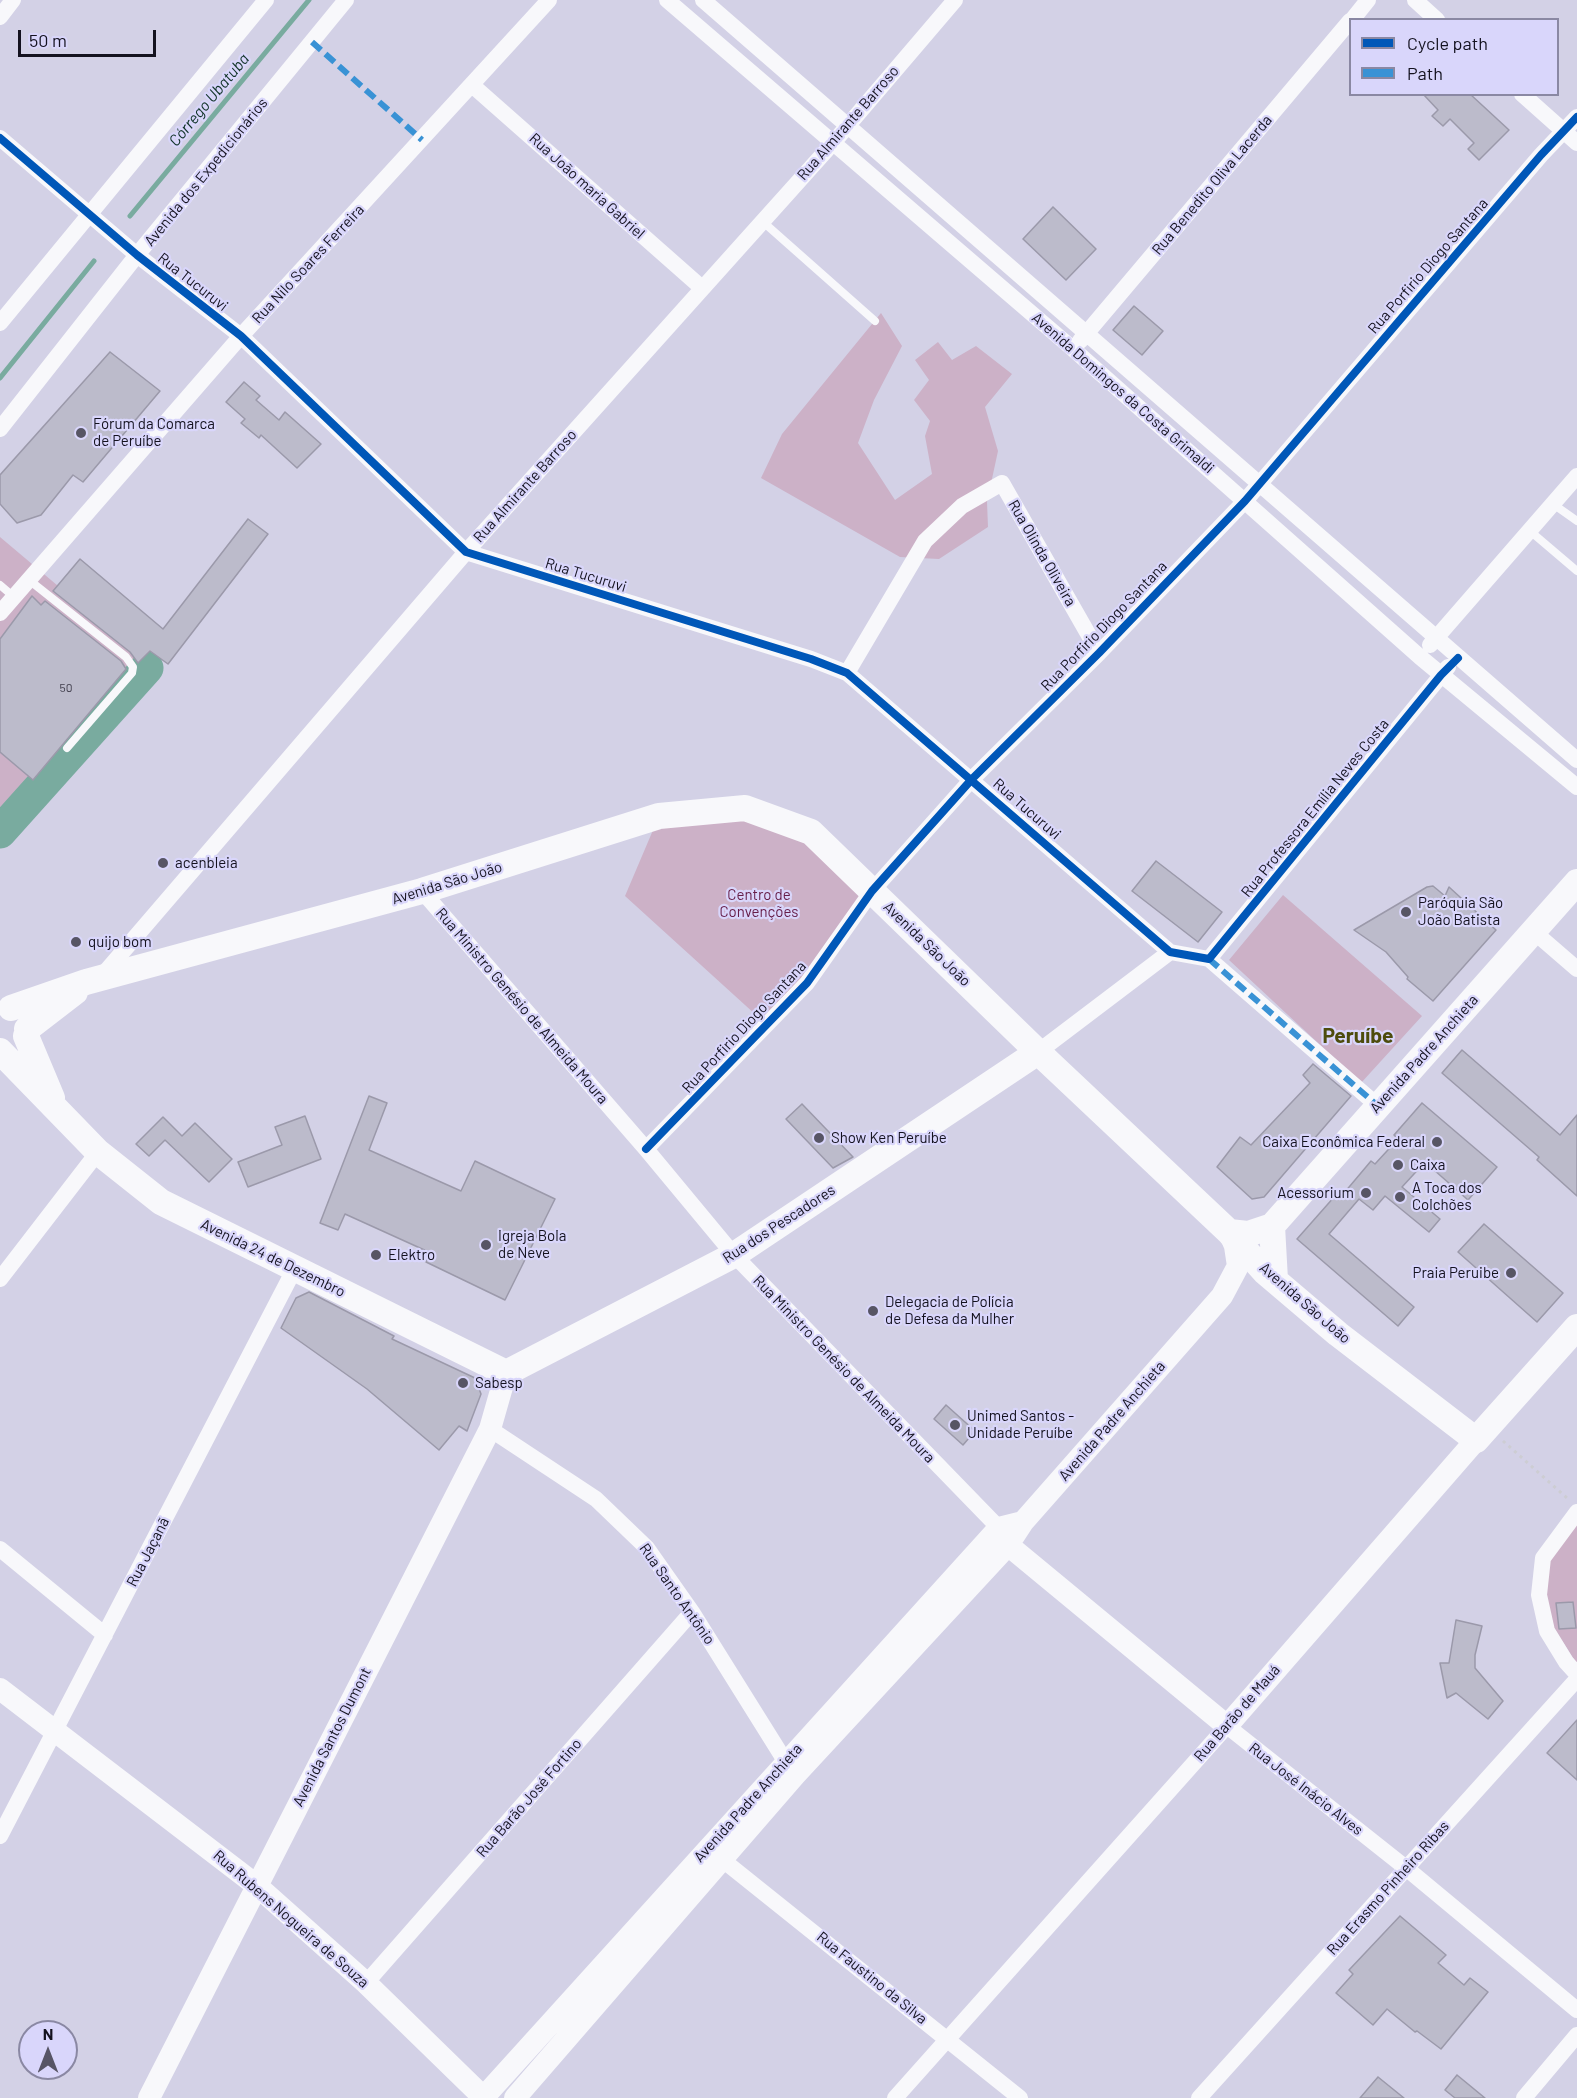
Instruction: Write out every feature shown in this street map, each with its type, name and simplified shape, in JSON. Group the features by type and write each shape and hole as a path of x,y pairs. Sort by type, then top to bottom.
{"main road":[{"name":"Avenida São João","path":"6,1008 93,980 422,891 659,816 745,808 811,832 1038,1052 1229,1232 1275,1280 1338,1334 1482,1434"},
{"name":"Avenida Padre Anchieta","path":"1272,1227 1577,882"},
{"path":"0,1050 18,1047 27,1032 93,980"},
{"name":"Avenida 24 de Dezembro","path":"6,1008 23,1016 59,1115"},
{"name":"Avenida 24 de Dezembro","path":"0,1050 59,1115 98,1152 160,1202 506,1373"},
{"name":"Rua dos Pescadores","path":"506,1373 734,1255 1038,1052"},
{"path":"1229,1232 1248,1234 1272,1227 1275,1280"},
{"name":"Avenida Padre Anchieta","path":"483,2098 715,1853 1003,1536 1023,1522 1222,1296 1238,1266 1235,1246 1229,1232"},
{"name":"Rua Barão de Mauá","path":"1227,1726 1577,1326"},
{"name":"Avenida Santos Dumont","path":"149,2098 490,1429 506,1373"},
{"name":"Rua José Inácio Alves","path":"1003,1536 1227,1726"},
{"name":"Rua Rubens Nogueira de Souza","path":"0,1689 256,1885 366,1983 483,2098"},
{"name":"Avenida Padre Anchieta","path":"515,2098 715,1853"}],"street":[{"path":"0,17 13,0"},
{"path":"0,323 87,214 266,0"},
{"name":"Avenida dos Expedicionários","path":"0,429 137,255 346,0"},
{"name":"Rua Nilo Soares Ferreira","path":"0,613 242,336 549,0"},
{"name":"Avenida Domingos da Costa Grimaldi","path":"667,0 1073,349 1420,657 1577,787"},
{"name":"Avenida Domingos da Costa Grimaldi","path":"703,0 1577,760"},
{"name":"Rua Almirante Barroso","path":"93,980 466,552 833,142 955,0"},
{"name":"Rua Benedito Oliva Lacerda","path":"1353,18 1368,0"},
{"path":"1415,0 1435,18"},
{"name":"Rua Benedito Oliva Lacerda","path":"1073,349 1349,22"},
{"name":"Rua João maria Gabriel","path":"472,85 702,288"},
{"path":"1524,96 1577,143"},
{"name":"Rua Porfirio Diogo Santana","path":"646,1149 807,983 872,891 972,778 1099,653 1245,501 1577,117"},
{"name":"Rua Tucuruvi","path":"0,138 137,255 242,336 466,552 811,659 847,673 972,778 1170,952"},
{"path":"1420,657 1577,476"},
{"name":"Rua Olinda Oliveira","path":"847,673 925,541 962,506 1002,483 1099,653"},
{"name":"Rua Professora Emília Neves Costa","path":"1209,959 1441,675 1458,658"},
{"name":"Rua Ministro Genésio de Almeida Moura","path":"422,891 646,1149 734,1255 1003,1536"},
{"path":"1533,931 1577,969"},
{"path":"1038,1052 1170,952 1209,959 1378,1106"},
{"path":"0,1278 98,1152"},
{"name":"Rua Jaçanã","path":"0,1836 295,1268"},
{"name":"Rua Santo Antônio","path":"490,1429 596,1499 647,1548 692,1612 790,1768"},
{"path":"1573,1505 1543,1558 1539,1595 1547,1631 1566,1662 1577,1674"},
{"path":"0,1549 105,1635"},
{"name":"Rua Barão José Fortino","path":"366,1983 692,1612"},
{"name":"Rua Erasmo Pinheiro Ribas","path":"1199,2098 1577,1680"},
{"name":"Rua José Inácio Alves","path":"1227,1726 1406,1868 1577,2010"},
{"name":"Rua Barão de Mauá","path":"895,2098 1227,1726"},
{"name":"Rua Faustino da Silva","path":"715,1853 1020,2098"},
{"path":"1524,2098 1577,2034"}],"lane":[{"path":"762,220 875,321"},
{"path":"1553,504 1577,521"},
{"path":"1530,531 1577,571"},
{"path":"28,580 126,657 133,667 132,673 68,748"},
{"path":"0,585 14,597"}],"path":[{"path":"1482,1434 1573,1505"}],"green space":[{"path":"881,313 902,346 874,400 858,443 895,500 932,474 925,436 930,421 914,400 929,380 915,360 938,342 952,360 976,346 1012,374 985,407 998,451 987,502 988,527 939,559 900,557 761,478 782,434"},
{"path":"0,537 160,672 0,838"},
{"name":"Centro de Convenções","path":"745,808 811,832 872,891 767,1025 625,896 659,816"},
{"path":"1283,895 1422,1016 1361,1083 1229,960"},
{"path":"1577,1522 1577,1664 1554,1628 1546,1594 1550,1561"}],"building":[{"path":"1425,96 1472,96 1509,130 1479,160 1468,149 1474,143 1450,119 1443,126 1432,116 1438,110"},
{"path":"1053,207 1096,249 1066,280 1023,239"},
{"path":"1134,306 1163,331 1142,355 1113,330"},
{"name":"Fórum da Comarca de Peruíbe","path":"110,352 160,391 83,482 73,475 41,515 17,523 0,504 0,475"},
{"path":"244,382 260,396 256,400 279,420 285,412 321,444 297,468 261,435 259,438 241,423 245,419 226,402"},
{"path":"248,519 268,534 168,664 150,651 138,663 130,652 53,591 80,559 163,629"},
{"path":"32,596 41,605 45,601 121,661 126,669 33,780 0,752 0,639"},
{"path":"1156,861 1222,912 1198,942 1132,891"},
{"path":"1433,886 1445,896 1449,887 1496,930 1433,1001 1407,979 1408,977 1386,952 1354,930 1427,887"},
{"path":"1462,1050 1560,1135 1577,1115 1577,1196 1537,1160 1539,1157 1442,1073"},
{"path":"1313,1064 1351,1096 1264,1197 1252,1199 1217,1167 1240,1137 1251,1145 1310,1083 1303,1075"},
{"path":"369,1096 387,1103 369,1150 461,1191 475,1161 555,1199 505,1300 426,1262 431,1253 345,1214 338,1230 320,1223"},
{"path":"1422,1103 1497,1167 1468,1200 1425,1162 1402,1187 1440,1219 1429,1232 1385,1196 1373,1210 1359,1199 1329,1234 1414,1307 1398,1326 1297,1239 1335,1196 1339,1199 1371,1161 1375,1164 1398,1139 1394,1135"},
{"name":"Show Ken Peruíbe","path":"802,1104 853,1157 833,1168 786,1119"},
{"path":"305,1116 321,1159 248,1187 238,1162 282,1145 275,1127"},
{"path":"163,1117 182,1136 195,1123 232,1159 209,1182 165,1140 149,1156 136,1144"},
{"name":"Praia Peruibe","path":"1484,1224 1563,1293 1537,1322 1458,1252"},
{"path":"309,1292 394,1336 392,1339 475,1378 481,1394 467,1431 459,1426 439,1450 367,1389 281,1328 296,1298"},
{"name":"Unimed Santos - Unidade Peruíbe","path":"946,1405 975,1431 963,1445 934,1419"},
{"path":"1573,1602 1576,1628 1559,1629 1556,1603"},
{"path":"1456,1620 1482,1626 1475,1655 1475,1668 1503,1701 1488,1719 1456,1693 1447,1698 1440,1663 1449,1663"},
{"path":"1577,1720 1577,1780 1547,1753"},
{"path":"1400,1916 1446,1955 1438,1963 1464,1985 1470,1978 1488,1992 1441,2049 1417,2031 1415,2032 1387,2009 1373,2025 1336,1993 1353,1974 1349,1970"},
{"path":"1457,2075 1485,2098 1455,2098 1445,2090"},
{"path":"1378,2077 1404,2098 1360,2098"}],"waterway":[{"name":"Córrego Ubatuba","path":"130,216 309,0"},
{"name":"Córrego Ubatuba","path":"0,378 94,261"},
{"path":"0,832 147,668"}],"marked path":[{"path":"312,42 422,140"},
{"path":"1209,959 1378,1106"}],"cycle path":[{"path":"646,1149 807,983 872,891 972,779 1099,653 1245,501 1541,155 1577,117"},
{"path":"0,138 137,255 241,336 466,552 811,659 847,673 1170,952 1209,959 1441,675 1458,658"}],"place":[{"name":"Fórum da Comarca de Peruíbe","path":"81,433"},
{"name":"acenbleia","path":"163,863"},
{"name":"Paróquia São João Batista","path":"1406,912"},
{"name":"quijo bom","path":"76,942"},
{"name":"Show Ken Peruíbe","path":"819,1138"},
{"name":"Caixa Econômica Federal","path":"1437,1142"},
{"name":"Caixa","path":"1398,1165"},
{"name":"Acessorium","path":"1366,1193"},
{"name":"A Toca dos Colchões","path":"1400,1197"},
{"name":"Igreja Bola de Neve","path":"486,1245"},
{"name":"Elektro","path":"376,1255"},
{"name":"Praia Peruibe","path":"1511,1273"},
{"name":"Delegacia de Polícia de Defesa da Mulher","path":"873,1311"},
{"name":"Sabesp","path":"463,1383"},
{"name":"Unimed Santos - Unidade Peruíbe","path":"955,1425"}],"district":[{"name":"Peruíbe","path":"1358,1036"}]}
